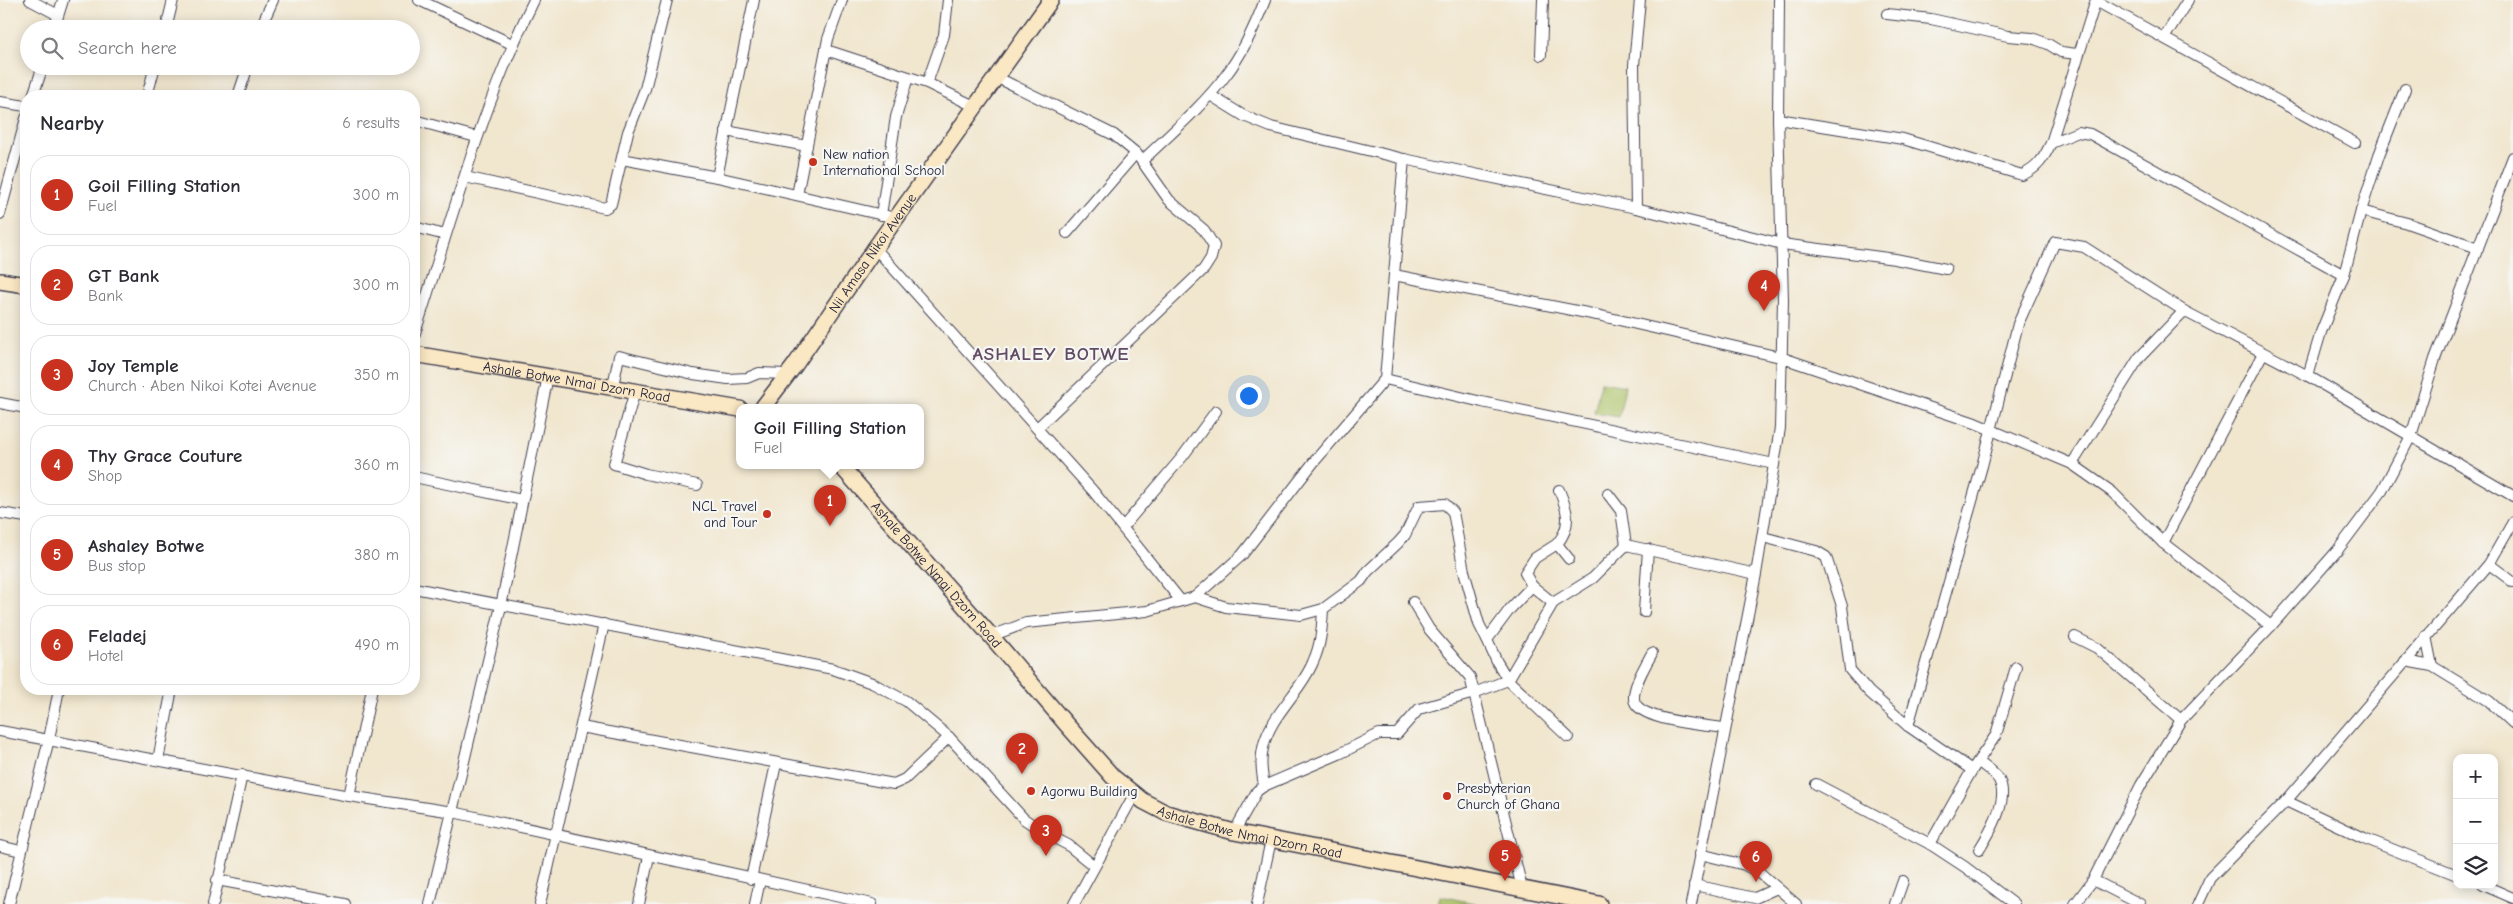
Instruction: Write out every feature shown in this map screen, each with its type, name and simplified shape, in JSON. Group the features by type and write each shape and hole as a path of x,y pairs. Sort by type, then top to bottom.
{"main road":[{"name":"Nii Amasa Nikoi Avenue","path":"765,404 1051,0"},
{"path":"0,281 20,284"},
{"name":"Ashale Botwe Nmai Dzorn Road","path":"420,355 613,386 736,408"},
{"name":"Ashale Botwe Nmai Dzorn Road","path":"844,469 1113,777 1134,795 1166,813 1234,832 1592,903"}],"street":[{"path":"30,0 58,15"},
{"path":"57,20 63,0"},
{"path":"168,20 173,0"},
{"path":"264,20 273,0"},
{"path":"419,0 512,44"},
{"path":"420,317 476,138 512,44 534,0"},
{"path":"465,177 605,208 612,204 628,132 645,89 667,0"},
{"path":"717,177 754,0"},
{"path":"797,195 826,50 842,0"},
{"path":"927,83 944,35 948,0"},
{"path":"1067,233 1139,157 1210,95 1227,74 1253,30 1265,0"},
{"path":"1541,55 1543,0"},
{"path":"1636,208 1634,65 1640,0"},
{"path":"1691,904 1724,728 1763,537 1781,408 1782,244 1778,119 1779,0"},
{"path":"2164,38 2188,0"},
{"path":"1778,119 1904,138 2022,175 2033,170 2043,160 2051,143 2096,1 2355,143"},
{"path":"1887,14 1931,18 2008,36 2032,38 2048,44 2061,52 2078,54"},
{"path":"826,50 927,83 976,107"},
{"path":"35,90 40,75"},
{"path":"149,90 153,75"},
{"path":"240,90 245,75"},
{"path":"996,76 1114,135 1139,157 1169,200 1204,230 1214,246 1211,258 1204,269 1037,428"},
{"path":"881,215 896,117 908,77"},
{"path":"2308,376 2321,332 2344,275 2361,211 2379,156 2405,90"},
{"path":"1210,95 1244,116 1271,126 1404,159 1636,208 1782,244 1895,259 1946,269"},
{"path":"0,102 20,105"},
{"path":"420,122 476,138"},
{"path":"726,131 807,146"},
{"path":"2051,143 2078,132 2090,134 2344,275"},
{"path":"0,214 20,140"},
{"path":"2075,904 2093,880 2141,785 2181,720 2271,626 2361,522 2382,491 2411,436 2435,359 2513,157"},
{"path":"622,159 717,177 896,218"},
{"path":"991,636 1026,623 1147,611 1196,597 1242,555 1317,458 1385,379 1404,159"},
{"path":"2361,211 2478,248"},
{"path":"420,228 446,235"},
{"path":"1908,726 2018,324 2055,242 2084,247 2184,311 2308,376 2513,496"},
{"path":"874,248 1037,428 1123,527 1181,601"},
{"path":"1394,275 1597,315 1780,358 1990,429 2072,464 2112,492 2163,543 2271,626"},
{"path":"2072,464 2140,358 2184,311"},
{"path":"2163,543 2263,353"},
{"path":"613,386 619,356 693,374 728,380 747,378 759,373 787,374"},
{"path":"430,904 501,606 548,376"},
{"path":"1385,379 1482,402 1774,464"},
{"path":"636,390 614,464 646,474 697,485"},
{"path":"0,403 20,407"},
{"path":"1123,527 1183,456 1216,411"},
{"path":"420,478 522,500"},
{"path":"1553,603 1532,586 1526,573 1535,558 1558,544 1565,535 1568,521 1566,508 1559,490"},
{"path":"1608,494 1621,511 1626,545"},
{"path":"1196,597 1226,607 1301,615 1323,609 1361,581 1368,570 1398,543 1405,535 1419,506 1445,504 1453,512 1464,571 1479,624 1497,662 1508,680 1568,737"},
{"path":"0,513 20,515"},
{"path":"2198,904 2210,878 2286,801 2489,564 2513,522"},
{"path":"1763,537 1816,552 1826,557 1842,606 1850,670 1869,692 1908,726 1999,779 2002,788 1997,819 1979,850"},
{"path":"1558,544 1569,559"},
{"path":"1626,545 1756,574"},
{"path":"1234,832 1257,791 1264,786 1340,754 1378,734 1397,734 1419,709 1474,693 1508,680 1553,603 1593,578 1626,545"},
{"path":"1644,612 1648,549"},
{"path":"2489,564 2513,582"},
{"path":"1486,640 1510,609 1532,586"},
{"path":"420,589 833,669 872,683 906,701 949,737 1024,819 1068,845 1094,866"},
{"path":"1413,602 1428,629 1470,677 1522,888"},
{"path":"1264,786 1261,761 1263,746 1286,704 1313,663 1321,640 1323,609"},
{"path":"540,904 604,624"},
{"path":"2426,636 2432,666"},
{"path":"2076,637 2097,648 2181,720"},
{"path":"1652,653 1635,691 1634,700 1638,708 1650,716 1724,728"},
{"path":"2405,661 2432,666 2489,701 2513,723"},
{"path":"1930,844 1975,766 1996,735 2016,667"},
{"path":"9,904 58,695"},
{"path":"158,760 171,695"},
{"path":"349,796 371,695"},
{"path":"581,727 894,784 905,779 949,737"},
{"path":"0,731 349,796 453,812 555,836 872,904"},
{"path":"755,904 755,879 776,764"},
{"path":"213,904 242,775"},
{"path":"1816,784 1930,844 1965,867 2014,904"},
{"path":"1074,904 1134,795"},
{"path":"2286,801 2364,838 2453,873"},
{"path":"1257,904 1271,840"},
{"path":"0,846 21,851"},
{"path":"1700,854 1746,865 1760,873 1796,904"},
{"path":"639,904 648,856"},
{"path":"217,880 345,904"},
{"path":"2093,880 2140,904"},
{"path":"1894,904 1903,881"},
{"path":"1694,885 1755,898 1777,888"},
{"path":"2493,889 2513,898"}],"green space":[{"path":"1601,382 1625,386 1619,417 1594,413"},
{"path":"1440,896 1478,904 1438,904"}],"place":[{"name":"New nation International School","path":"813,162"},
{"name":"Thy Grace Couture","path":"1764,311"},
{"name":"NCL Travel and Tour","path":"767,514"},
{"name":"Goil Filling Station","path":"830,526"},
{"name":"GT Bank","path":"1022,774"},
{"name":"Agorwu Building","path":"1031,791"},
{"name":"Presbyterian Church of Ghana","path":"1447,796"},
{"name":"Joy Temple","path":"1046,856"},
{"name":"Ashaley Botwe","path":"1505,881"},
{"name":"Feladej","path":"1756,882"}],"district":[{"name":"ASHALEY BOTWE","path":"1051,354"}]}
